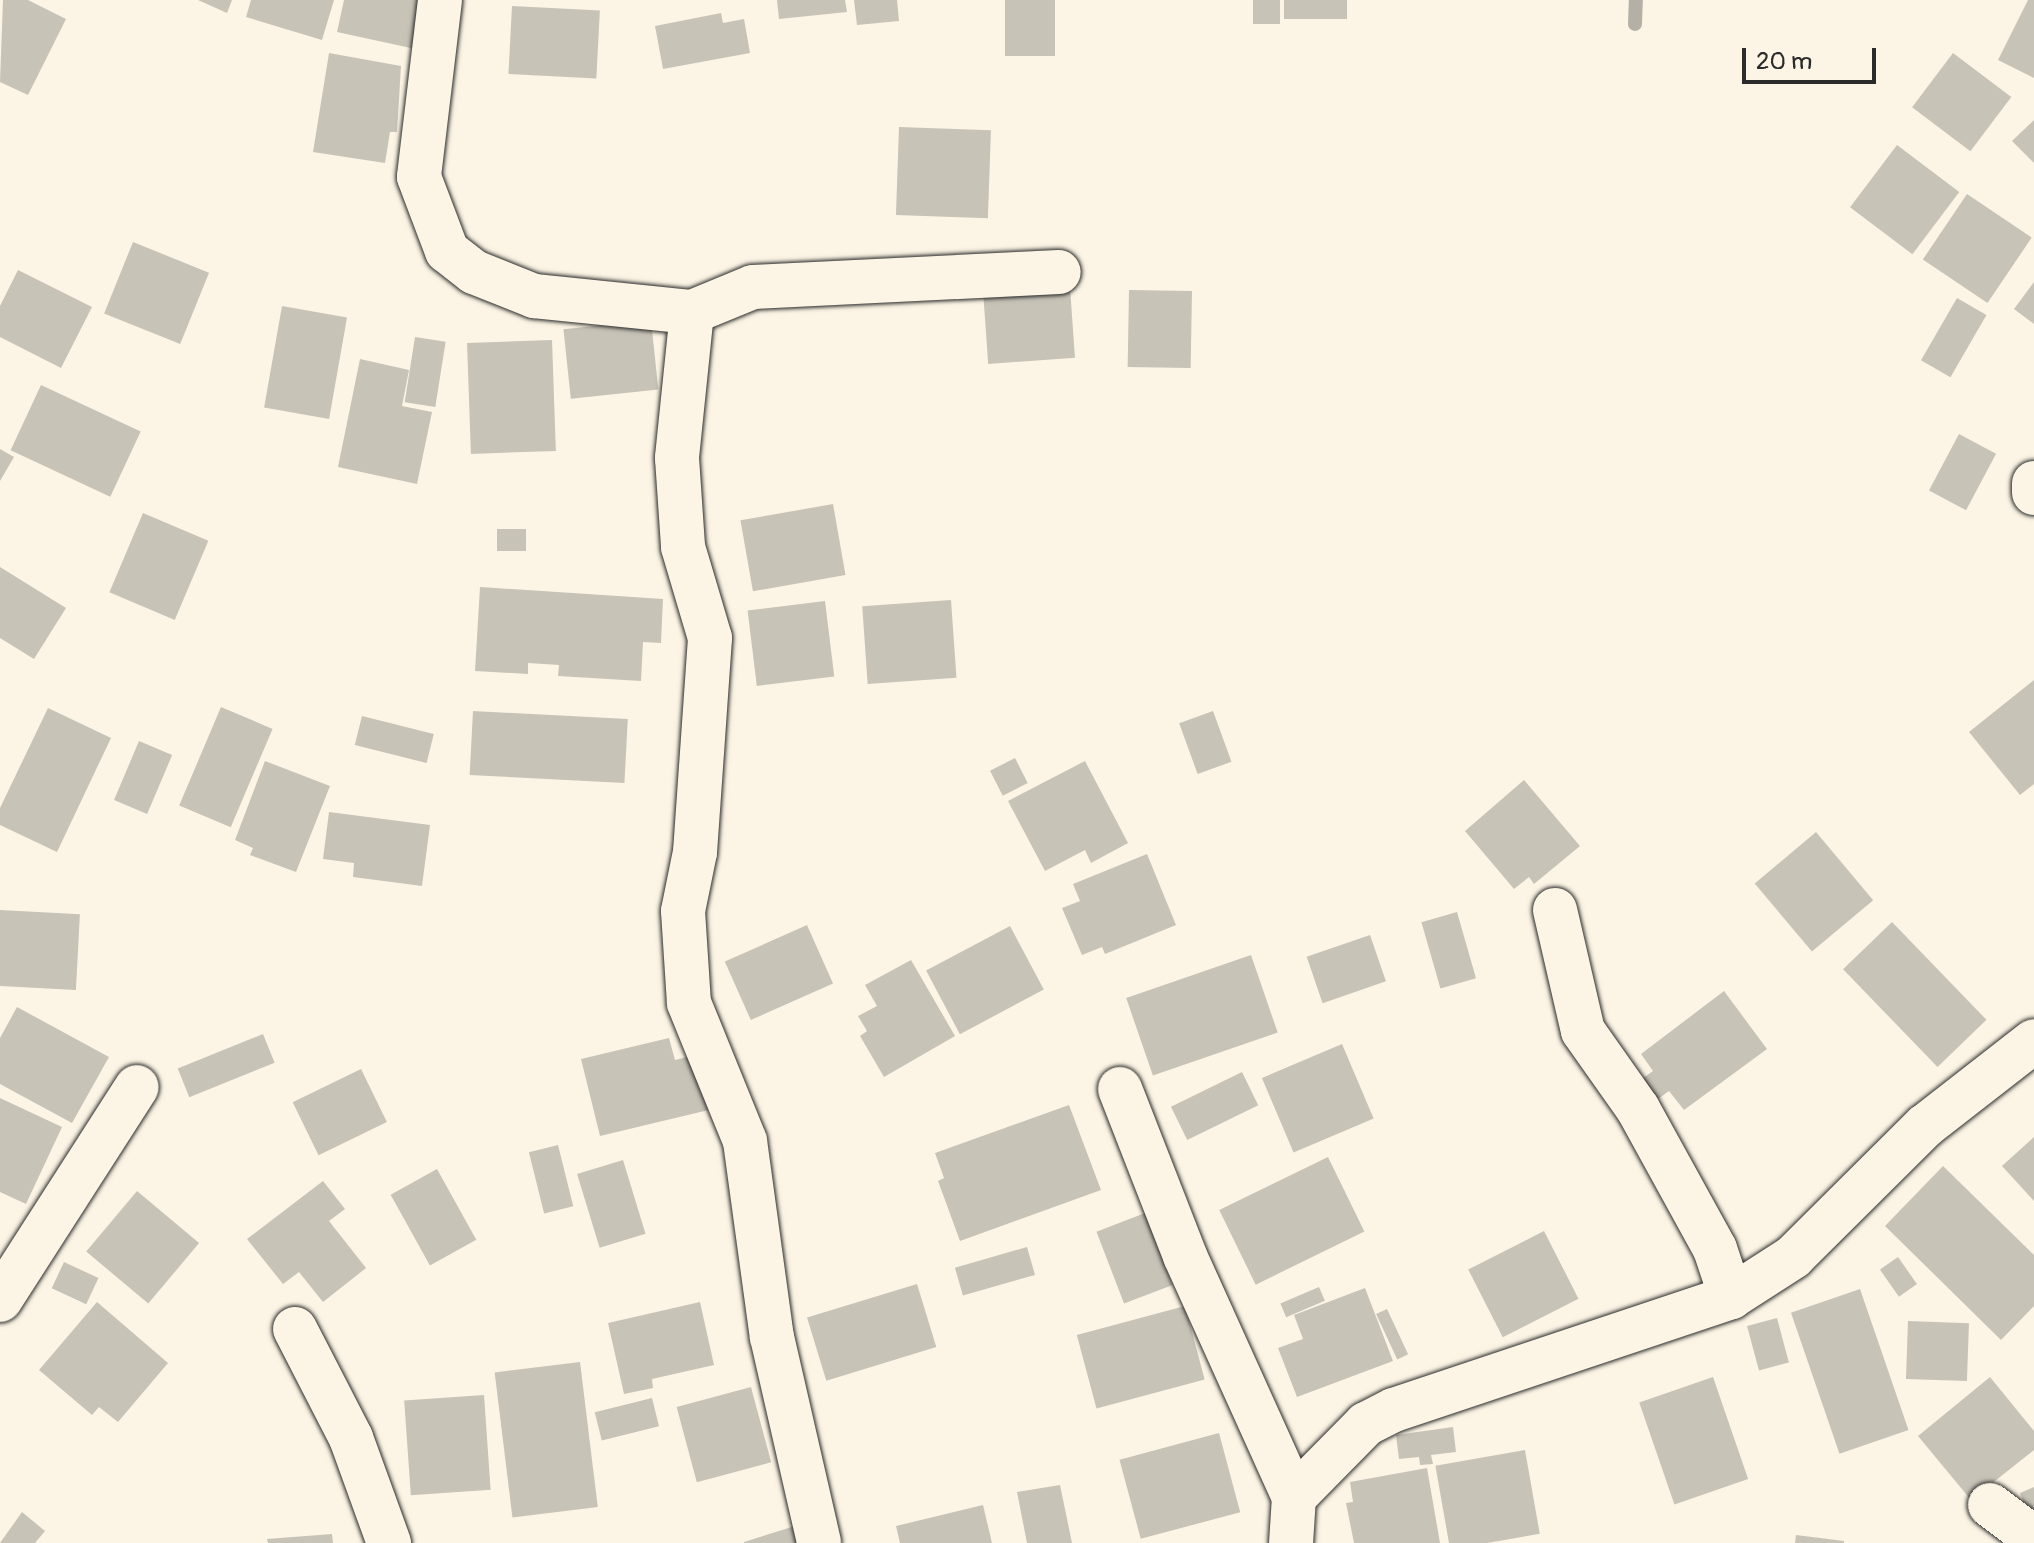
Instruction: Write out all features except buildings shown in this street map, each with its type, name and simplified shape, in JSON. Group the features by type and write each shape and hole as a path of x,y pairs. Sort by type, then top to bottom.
{"street":[{"path":"440,0 419,177 447,251 474,272 534,296 692,312 753,287 1059,272"},
{"path":"692,312 677,458 683,547 710,638 695,852 683,911 689,1003 745,1141 772,1337 819,1543"},
{"path":"2034,483 2034,493"},
{"path":"1555,910 1583,1031 1638,1109 1715,1249 1731,1297"},
{"path":"1294,1497 1366,1424 1394,1410 1731,1297 1793,1257 1925,1126 2034,1041"},
{"path":"0,1300 137,1087"},
{"path":"1120,1089 1185,1256 1294,1497 1291,1543"},
{"path":"295,1329 351,1438 389,1543"},
{"path":"1990,1505 2034,1538"}],"waterway":[{"path":"1635,24 1636,0"}]}
